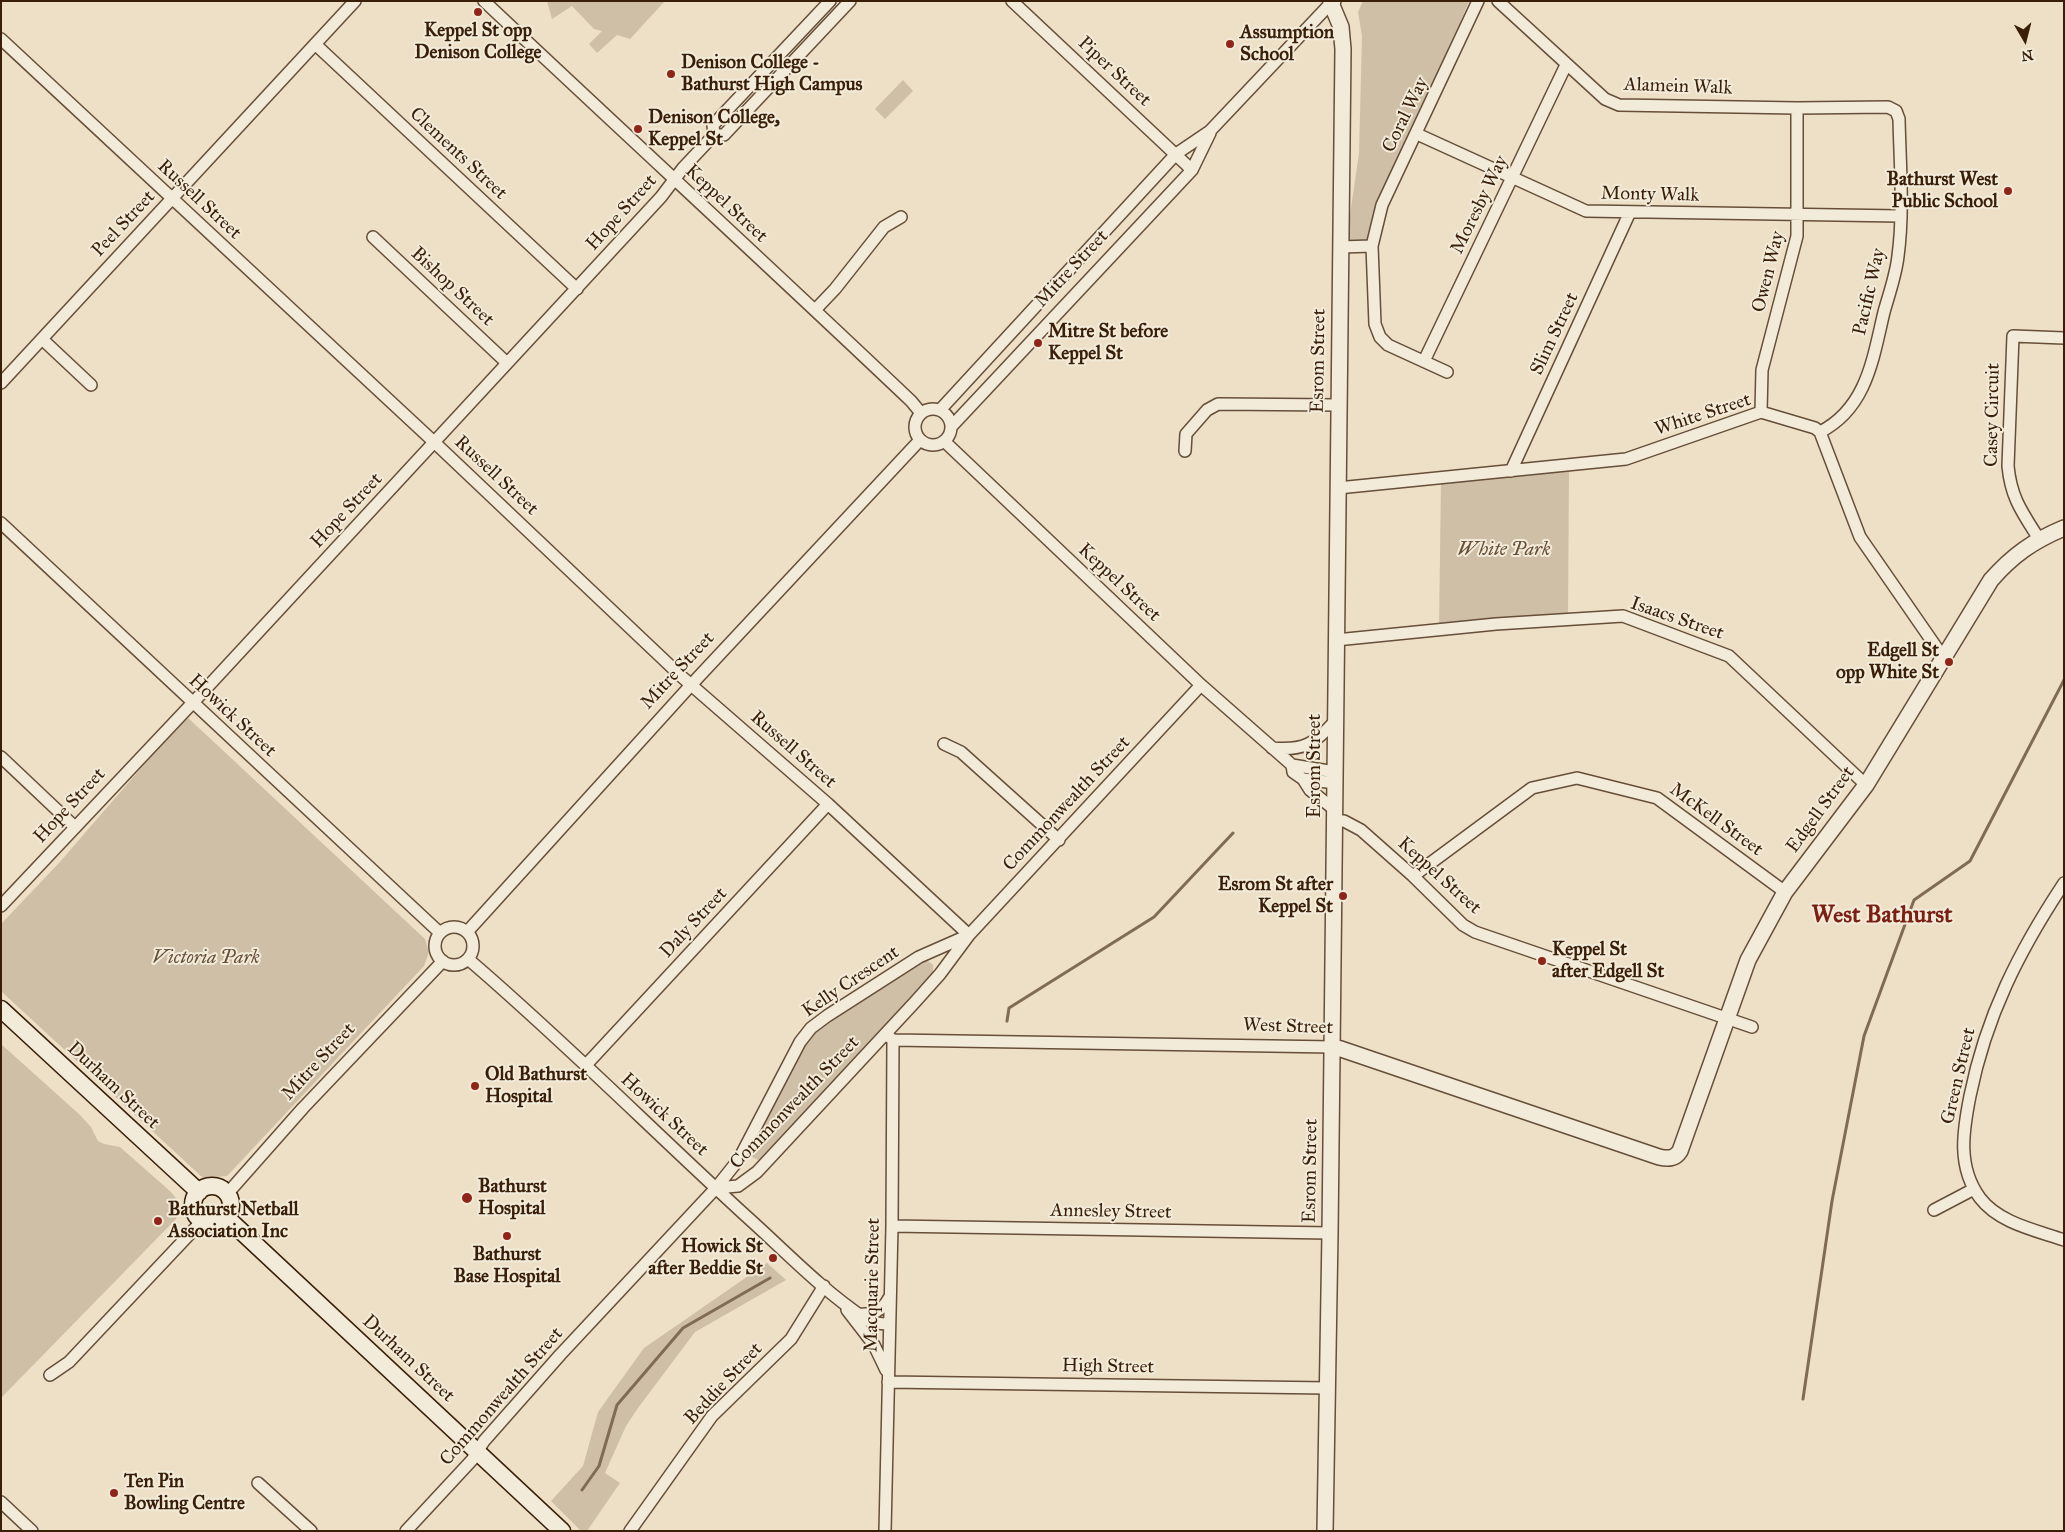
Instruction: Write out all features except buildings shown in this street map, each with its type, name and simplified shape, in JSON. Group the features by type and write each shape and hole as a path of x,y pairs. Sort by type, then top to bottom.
{"main road":[{"name":"Durham Street","path":"1,1009 199,1192"},
{"path":"213,1186 227,1194 231,1208 226,1217 212,1224 198,1217 194,1201 199,1192 213,1186"},
{"name":"Durham Street","path":"226,1217 562,1531"}],"street":[{"name":"Peel Street","path":"1,384 355,1"},
{"name":"Keppel Street","path":"484,1 815,310 911,401 921,413"},
{"name":"Hope Street","path":"714,135 713,125 830,1"},
{"name":"Hope Street","path":"1,906 662,197 683,168 714,135 724,135 850,1"},
{"name":"Piper Street","path":"1012,1 1192,170"},
{"name":"Coral Way","path":"1447,372 1388,345 1380,337 1375,324 1372,246 1382,205 1478,1"},
{"name":"Alamein Walk","path":"1498,1 1605,99 1619,105 1797,108 1888,107 1896,111"},
{"name":"Mitre Street","path":"940,410 1176,154 1210,131 1332,2"},
{"name":"Esrom Street","path":"1325,1531 1343,37 1332,2"},
{"name":"Russell Street","path":"1,39 692,685 828,804 969,935"},
{"name":"Clements Street","path":"315,44 577,288"},
{"name":"Moresby Way","path":"1424,361 1566,65"},
{"name":"Owen Way","path":"1761,412 1762,370 1798,236 1797,108"},
{"name":"Pacific Way","path":"1820,432 1838,421 1848,410 1868,379 1898,258 1900,216 1899,119 1896,111"},
{"name":"Mitre Street","path":"951,427 1192,170 1210,131"},
{"name":"Monty Walk","path":"1417,134 1586,211 1900,216"},
{"name":"Slim Street","path":"1511,471 1630,212"},
{"path":"815,310 835,290 884,227 900,217"},
{"name":"Bishop Street","path":"372,237 507,363"},
{"path":"1341,247 1372,246"},
{"name":"Casey Circuit","path":"2038,539 2014,500 2009,480 2013,336 2064,338"},
{"path":"42,339 91,385"},
{"path":"1185,451 1186,434 1208,410 1218,404 1338,405"},
{"path":"928,409 940,410 948,416 951,427 949,435 940,444 930,444 920,440 915,426 921,413 928,409"},
{"name":"White Street","path":"1338,488 1626,459 1761,412 1815,428 1820,432"},
{"path":"1820,432 1860,536 1943,657"},
{"name":"Mitre Street","path":"467,932 692,685 920,440"},
{"name":"Keppel Street","path":"944,441 1201,684 1292,765 1293,772 1303,779 1310,790 1335,816 1358,828 1413,876 1463,924 1475,932 1752,1026"},
{"name":"Howick Street","path":"1,523 440,933"},
{"name":"Edgell Street","path":"1674,1158 1680,1151 1748,960 1785,892 1866,785 1991,580 2004,565 2038,539 2064,528"},
{"name":"Isaacs Street","path":"1336,640 1496,624 1623,616 1729,656 1866,785"},
{"name":"Commonwealth Street","path":"406,1531 472,1460 484,1441 560,1355 716,1188 738,1186 757,1172 889,1037 969,935 1059,840 1201,684"},
{"path":"1272,748 1297,748 1309,744 1317,739 1335,721"},
{"path":"944,744 961,752 1059,840"},
{"path":"1,757 75,827"},
{"path":"1292,765 1335,777"},
{"path":"1303,779 1335,777"},
{"name":"McKell Street","path":"1413,876 1532,788 1577,778 1657,798 1785,892"},
{"name":"Daly Street","path":"586,1065 828,804"},
{"name":"Green Street","path":"2062,889 2029,938 1993,1013 1974,1077 1963,1137 1965,1164 1974,1189 1981,1199 2003,1217 2064,1240"},
{"path":"453,927 467,932 473,942 473,948 468,959 456,965 443,961 438,955 436,948 436,940 440,933 453,927"},
{"name":"Kelly Crescent","path":"716,1188 739,1159 800,1042 811,1028 919,957 969,935"},
{"name":"Howick Street","path":"468,959 586,1065 716,1188 836,1297 858,1314 889,1330"},
{"name":"Mitre Street","path":"227,1194 303,1108 443,961"},
{"name":"West Street","path":"889,1037 1341,1048 1659,1157 1674,1158"},
{"name":"Macquarie Street","path":"885,1531 892,1226 889,1037"},
{"path":"739,1159 757,1172"},
{"path":"1934,1210 1974,1189"},
{"path":"50,1375 69,1362 202,1220"},
{"name":"Annesley Street","path":"892,1226 1330,1233"},
{"name":"Beddie Street","path":"630,1531 712,1416 791,1339 824,1286"},
{"name":"Howick Street","path":"836,1297 880,1354 888,1378"},
{"path":"858,1314 870,1314 879,1311 890,1297"},
{"path":"863,1330 874,1335 889,1330"},
{"name":"High Street","path":"888,1378 1328,1388"},
{"path":"258,1483 311,1531"},
{"path":"1,1502 32,1531"}],"green space":[{"path":"547,1 665,1 630,39 617,35 597,53 589,44 602,31 594,29 572,6 552,19"},
{"path":"1363,1 1469,1 1373,241 1346,242 1359,153 1362,36 1358,12"},
{"path":"903,80 913,91 885,119 875,109"},
{"name":"White Park","path":"1569,471 1568,616 1439,626 1441,484"},
{"name":"Victoria Park","path":"186,716 425,939 429,952 424,966 227,1176 203,1178 1,991 1,924 59,863"},
{"path":"922,961 928,961 933,965 933,974 762,1159 758,1160 752,1157 749,1151 802,1048 813,1033 826,1022"},
{"path":"1,1044 80,1115 91,1127 98,1141 120,1147 171,1192 179,1202 179,1213 176,1219 1,1398"},
{"path":"767,1263 786,1280 695,1332 626,1426 605,1473 620,1483 587,1531 581,1531 551,1501 583,1466 598,1412 644,1348"}],"waterway":[{"path":"1803,1399 1832,1201 1864,1036 1914,900 1970,861 2064,680"},
{"path":"1007,1021 1009,1008 1154,917 1233,833"},
{"path":"582,1490 599,1466 617,1405 683,1328 770,1278"}],"place":[{"name":"Keppel St opp Denison College","path":"478,12"},
{"name":"Assumption School","path":"1230,44"},
{"name":"Denison College - Bathurst High Campus","path":"671,74"},
{"name":"Denison College, Keppel St","path":"638,129"},
{"name":"Bathurst West Public School","path":"2008,191"},
{"name":"Mitre St before Keppel St","path":"1038,343"},
{"name":"Edgell St opp White St","path":"1949,662"},
{"name":"Esrom St after Keppel St","path":"1343,896"},
{"name":"Keppel St after Edgell St","path":"1542,961"},
{"name":"Old Bathurst Hospital","path":"475,1086"},
{"name":"Bathurst Hospital","path":"467,1198"},
{"name":"Bathurst Netball Association Inc","path":"158,1221"},
{"name":"Bathurst Base Hospital","path":"507,1236"},
{"name":"Howick St after Beddie St","path":"773,1258"},
{"name":"Ten Pin Bowling Centre","path":"114,1493"}],"district":[{"name":"West Bathurst","path":"1882,916"}]}
